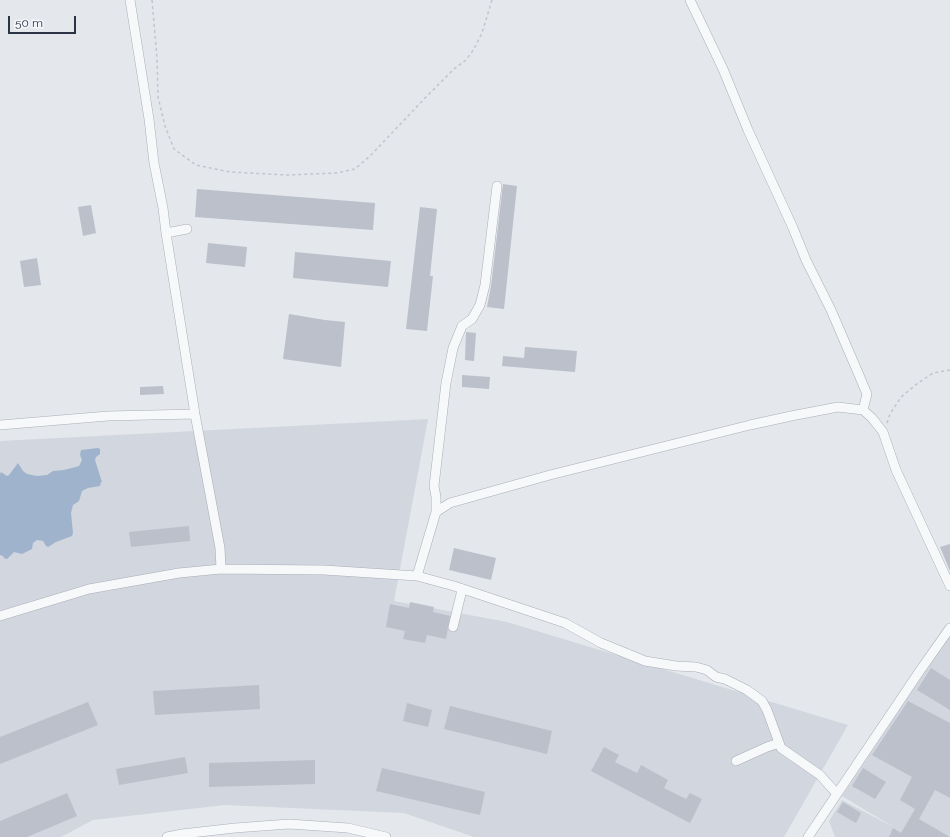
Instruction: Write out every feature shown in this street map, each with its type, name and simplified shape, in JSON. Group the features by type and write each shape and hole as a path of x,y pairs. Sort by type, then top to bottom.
{"street":[{"path":"130,0 149,119 154,163 163,208 195,414 220,548 221,569"},
{"path":"690,0 724,69 748,130 806,260 831,310 867,394 863,410"},
{"path":"417,576 436,512 434,486 446,382 453,348 462,326 472,319 480,305 485,285 497,186"},
{"path":"166,233 187,229"},
{"path":"436,512 450,503 550,475 750,425 838,408 863,410 872,418 883,432 896,470 950,586"},
{"path":"0,425 108,416 195,414"},
{"path":"0,616 89,589 179,573 221,569 324,570 417,576 454,586 462,590 565,623 601,643 645,661 676,666 696,667 707,670 716,677 726,679 747,690 762,701 767,710 781,748 820,775 837,794"},
{"path":"453,627 462,590"},
{"path":"808,837 950,628"},
{"path":"736,761 779,743"},
{"path":"167,837 235,828 289,824 348,828 386,837"}],"path":[{"path":"152,0 157,58 158,97 165,126 174,149 196,165 230,172 287,175 337,173 355,169 370,156 454,69 466,60 474,49 482,33 492,0"},
{"path":"883,432 890,414 901,397 933,373 950,370"}],"shaded area":[{"path":"428,419 394,601 507,622 848,725 784,837 474,837 404,813 225,805 93,820 61,837 0,837 0,441"},
{"path":"950,634 950,837 835,837 829,821 842,800 895,828 842,796"}],"water":[{"path":"100,449 100,454 95,460 102,482 100,486 88,488 82,491 79,501 73,505 71,513 72,536 56,542 48,547 43,541 37,540 33,543 32,549 22,554 14,552 7,559 0,555 1,472 7,476 9,475 18,463 27,474 37,476 47,475 53,471 79,466 82,460 80,455 81,450"}],"building":[{"path":"503,184 517,186 504,309 487,307 491,286"},
{"path":"197,189 375,203 373,230 195,217"},
{"path":"91,205 96,233 83,236 78,207"},
{"path":"420,207 437,209 430,276 433,276 427,331 406,329"},
{"path":"208,243 247,247 245,267 206,263"},
{"path":"295,252 391,261 388,287 293,278"},
{"path":"37,258 41,285 24,287 20,261"},
{"path":"289,314 345,322 341,367 283,359"},
{"path":"466,332 476,333 474,361 465,360"},
{"path":"525,347 577,351 575,372 502,366 503,356 524,358"},
{"path":"462,375 490,377 489,389 462,387"},
{"path":"163,386 164,394 140,395 140,387"},
{"path":"189,526 190,541 131,547 129,532"},
{"path":"950,544 950,571 940,547"},
{"path":"454,548 496,558 491,580 449,570"},
{"path":"410,602 434,607 433,612 450,616 446,639 427,635 425,643 403,639 405,631 386,627 390,604 409,608"},
{"path":"931,668 950,680 950,710 917,690"},
{"path":"259,685 260,709 155,715 153,691"},
{"path":"908,701 950,723 950,798 935,790 919,819 950,837 889,837 893,828 901,833 915,809 900,800 912,777 872,755"},
{"path":"88,702 98,725 0,764 0,737"},
{"path":"407,703 432,710 428,727 403,721"},
{"path":"450,706 552,731 547,754 444,729"},
{"path":"604,747 619,755 615,762 637,773 641,765 668,780 664,788 686,799 690,793 702,799 690,823 591,771"},
{"path":"185,757 188,773 119,785 116,769"},
{"path":"315,760 315,784 209,787 209,763"},
{"path":"382,768 485,792 480,815 376,791"},
{"path":"863,768 886,782 875,799 852,786"},
{"path":"67,793 77,816 27,837 0,837 0,821"},
{"path":"843,802 861,813 856,823 837,812"}]}
